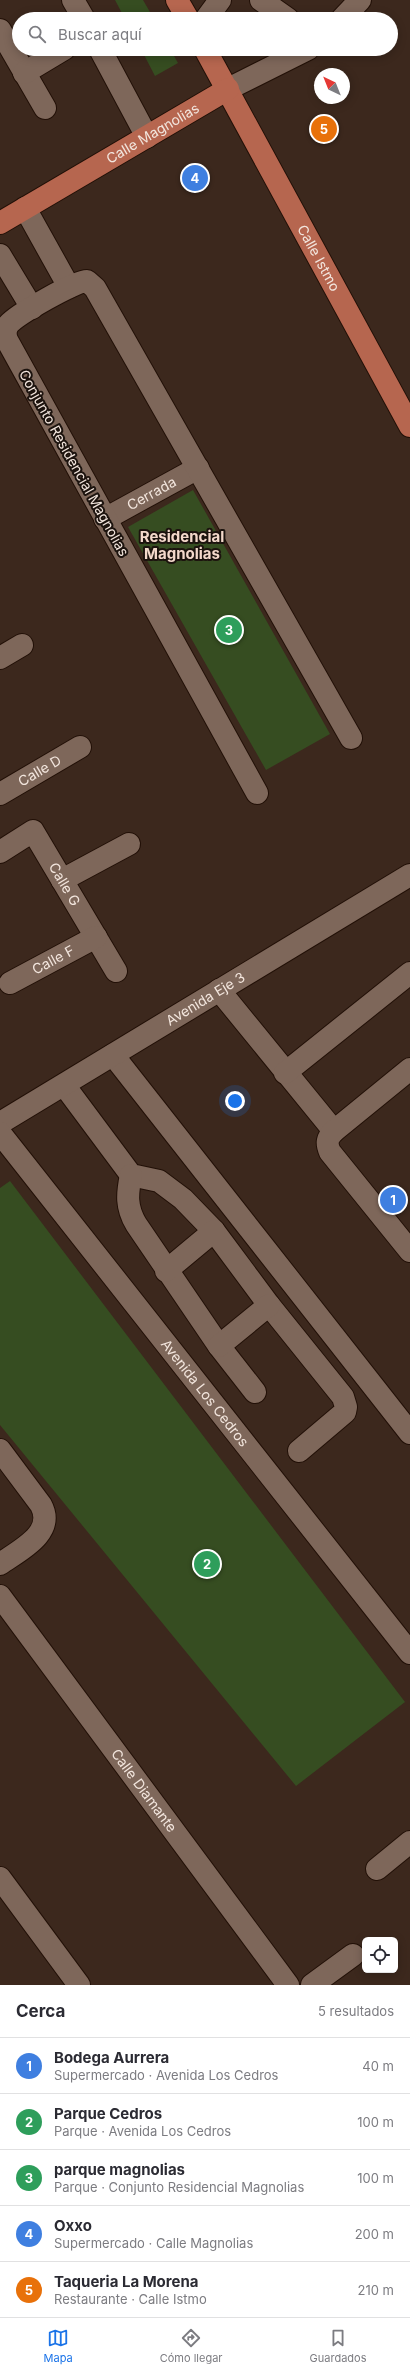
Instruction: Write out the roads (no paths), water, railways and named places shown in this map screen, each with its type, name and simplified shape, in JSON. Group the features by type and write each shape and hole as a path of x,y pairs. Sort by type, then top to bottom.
{"main road":[{"path":"177,0 184,12"},
{"name":"Calle Istmo","path":"209,56 410,426"},
{"name":"Calle Magnolias","path":"0,223 228,89"}],"street":[{"path":"73,0 80,12"},
{"path":"211,12 220,0"},
{"path":"261,0 278,12"},
{"path":"349,12 360,0"},
{"path":"0,30 12,52"},
{"path":"15,56 45,108"},
{"path":"24,73 52,56"},
{"path":"104,56 147,137"},
{"name":"Calle Magnolias","path":"228,89 294,56"},
{"path":"25,208 69,287"},
{"path":"0,255 32,308"},
{"name":"Conjunto Residencial Magnolias","path":"257,793 5,335 8,326 32,308 82,281 92,284 95,288 351,738"},
{"name":"Cerrada","path":"105,519 198,468"},
{"path":"0,658 22,645"},
{"name":"Calle D","path":"0,794 80,747"},
{"name":"Calle G","path":"0,852 33,831 116,972"},
{"path":"62,880 129,844"},
{"name":"Avenida Eje 3","path":"0,1123 410,874"},
{"name":"Calle F","path":"10,983 96,937"},
{"path":"285,1072 410,973"},
{"path":"219,990 334,1131"},
{"path":"113,1055 410,1433"},
{"path":"410,1069 334,1131 327,1141 330,1152 410,1251"},
{"path":"64,1085 131,1175 148,1178 168,1186 214,1231 269,1305 346,1402 345,1412 299,1451"},
{"name":"Avenida Los Cedros","path":"0,1133 410,1653"},
{"path":"131,1175 126,1194 130,1213 166,1271 219,1346 255,1392"},
{"path":"166,1271 214,1231"},
{"path":"219,1346 269,1305"},
{"path":"0,1450 41,1505 45,1513 45,1522 36,1537 0,1564"},
{"name":"Calle Diamante","path":"0,1596 288,1985"},
{"path":"377,1869 410,1842"},
{"path":"0,1878 79,1985"},
{"path":"312,1985 353,1955"}],"place":[{"name":"Taqueria La Morena","path":"324,129"},
{"name":"Oxxo","path":"195,178"},
{"name":"parque magnolias","path":"229,630"},
{"name":"Bodega Aurrera","path":"393,1200"},
{"name":"Parque Cedros","path":"207,1564"}],"district":[{"name":"Residencial Magnolias","path":"182,546"}]}
